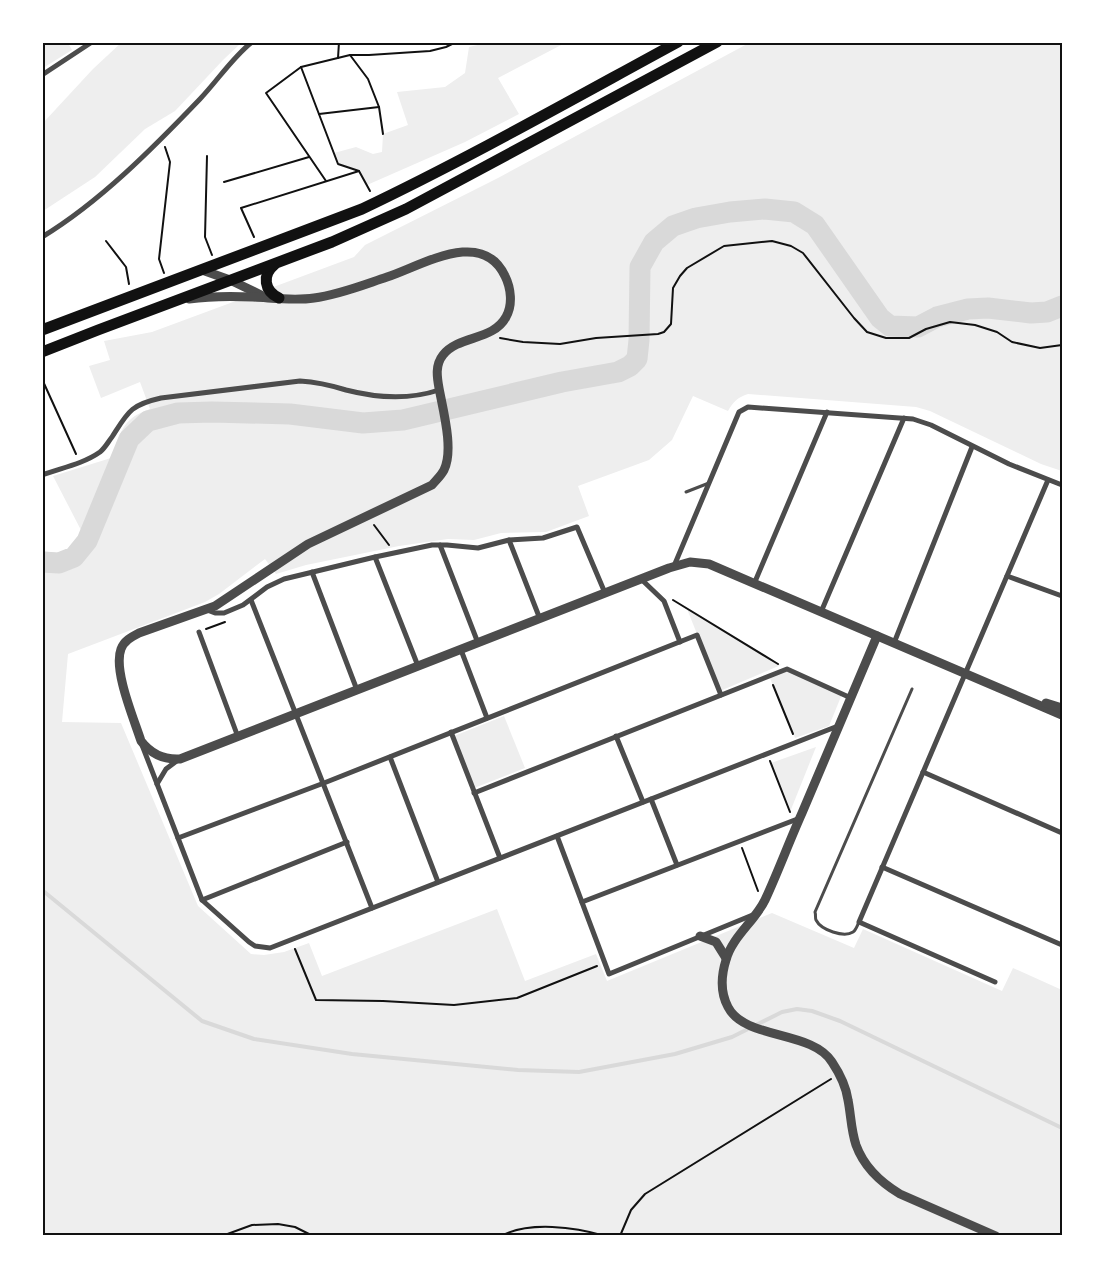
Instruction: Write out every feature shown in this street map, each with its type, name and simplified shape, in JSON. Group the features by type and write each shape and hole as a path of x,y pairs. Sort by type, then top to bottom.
{"highway":[{"path":"42,330 336,219 376,202 487,146 678,42"},
{"path":"42,352 274,265 406,209 717,42"},
{"path":"274,265 268,272 266,282 270,292 279,298"}],"street":[{"path":"42,75 92,42"},
{"path":"42,237 84,209 161,138 252,42"},
{"path":"173,302 222,296 314,298 387,277 446,254 460,252 482,254 495,262 502,270 508,282 510,295 510,306 507,316 496,328 447,350 441,357 437,370 447,460 439,478 432,485 308,544 234,595 207,610 129,638 121,650 119,662 120,675 141,741 202,900 248,942 255,946 270,948 839,726"},
{"path":"202,270 230,280 255,293 279,298"},
{"path":"42,475 92,456 104,448 126,414 147,402 161,398 300,382 324,383 346,390 390,397 422,396 439,390"},
{"path":"674,566 739,412 748,407 904,418 921,421 1017,468 1062,485"},
{"path":"754,584 827,412"},
{"path":"821,612 904,418"},
{"path":"894,643 972,447"},
{"path":"995,982 859,922 1048,480"},
{"path":"207,610 215,613 224,613 251,600 275,582 375,557 440,545 478,548 509,540 543,538 577,527 605,593"},
{"path":"509,540 540,619"},
{"path":"440,545 478,643"},
{"path":"375,557 418,666"},
{"path":"157,784 166,769 180,759 674,566 690,562 702,562 1062,715"},
{"path":"312,572 357,690"},
{"path":"1007,576 1062,596"},
{"path":"641,579 664,601 680,642"},
{"path":"251,600 372,908"},
{"path":"199,632 238,736"},
{"path":"178,838 324,783 697,635 721,695"},
{"path":"877,636 839,726 796,819 763,903 732,945 726,958 722,975 722,992 728,1007 735,1017 762,1029 807,1044 820,1050 830,1059 840,1074 846,1088 856,1144 868,1167 886,1186 996,1236"},
{"path":"461,650 487,718"},
{"path":"474,793 787,668 851,698"},
{"path":"1004,690 1062,708"},
{"path":"451,732 500,858"},
{"path":"616,736 643,802"},
{"path":"141,741 151,752 158,756 180,759"},
{"path":"390,757 438,882"},
{"path":"923,772 1062,832"},
{"path":"651,799 677,866"},
{"path":"582,902 796,819"},
{"path":"557,836 609,974 756,913"},
{"path":"202,900 346,842"},
{"path":"882,867 1062,945"},
{"path":"700,936 716,942 726,958"}],"lane":[{"path":"686,492 709,482"},
{"path":"859,922 855,931 850,934 841,934 828,930 818,923 815,912 912,689"}],"path":[{"path":"338,42 338,58"},
{"path":"326,181 266,94 301,67 350,55 430,51 446,48 456,42"},
{"path":"350,55 368,79 379,107 383,134"},
{"path":"301,67 338,164 359,171 376,202"},
{"path":"319,114 379,107"},
{"path":"161,138 170,162 159,259 167,282"},
{"path":"207,156 205,237 216,264"},
{"path":"224,182 309,157"},
{"path":"258,248 241,208 359,171"},
{"path":"106,241 126,267 131,296"},
{"path":"483,335 523,342 560,344 664,332 671,324 673,288 687,268 724,246 772,241 791,246 803,253 867,332 886,338 909,338 926,329 950,322 975,325 997,332 1012,342 1040,348 1062,345"},
{"path":"42,379 79,462"},
{"path":"368,516 394,553"},
{"path":"664,601 669,598 787,668"},
{"path":"199,632 226,622 232,610"},
{"path":"769,676 797,742"},
{"path":"767,754 796,819"},
{"path":"739,842 763,903"},
{"path":"291,939 316,1000 454,1005 516,998 605,963"},
{"path":"620,1236 631,1210 645,1194 840,1074"},
{"path":"222,1236 252,1225 278,1224 295,1226 313,1236"},
{"path":"501,1236 507,1232 536,1227 567,1228 605,1236"},
{"path":"803,1236 826,1236"}],"shaded area":[{"path":"43,42 68,43 72,50 43,68"},
{"path":"122,42 241,43 175,111 145,129 95,177 43,211 43,123 93,69"},
{"path":"486,43 565,43 498,78 519,114 465,142 367,185 359,171 338,164 334,153 356,147 373,154 382,152 383,134 408,125 397,92 445,87 465,73 469,47"},
{"path":"749,43 1062,43 1062,471 1041,464 930,411 916,407 748,394 736,400 728,411 693,396 672,440 649,460 578,486 589,516 546,532 501,533 474,540 448,539 399,546 306,565 276,574 265,559 219,594 205,602 68,654 62,722 121,723 198,906 251,954 264,955 284,952 309,943 322,976 497,909 525,981 596,954 607,981 772,913 854,948 863,929 1002,991 1013,968 1062,990 1062,1235 43,1235 42,551 62,553 67,551 74,546 83,534 53,476 111,458 123,428 133,417 150,409 140,382 101,398 89,366 110,360 104,341 152,332 354,257 365,245 498,178"},
{"path":"687,609 781,665 720,691"},
{"path":"787,669 842,694 829,726 795,738 769,676"},
{"path":"504,716 525,768 474,788 454,736"},
{"path":"816,747 790,812 771,763"}],"waterway":[{"path":"42,562 59,563 74,557 87,541 129,439 148,421 178,413 212,412 290,414 363,423 403,420 562,382 618,372 630,366 637,359 639,340 640,267 654,242 673,226 696,218 730,212 765,209 794,212 815,225 880,318 890,326 918,327 937,317 968,309 988,308 1031,313 1047,312 1062,306"},
{"path":"42,890 202,1021 254,1039 352,1054 518,1070 579,1072 675,1054 732,1037 782,1012 797,1009 812,1011 840,1021 1062,1128"}]}
